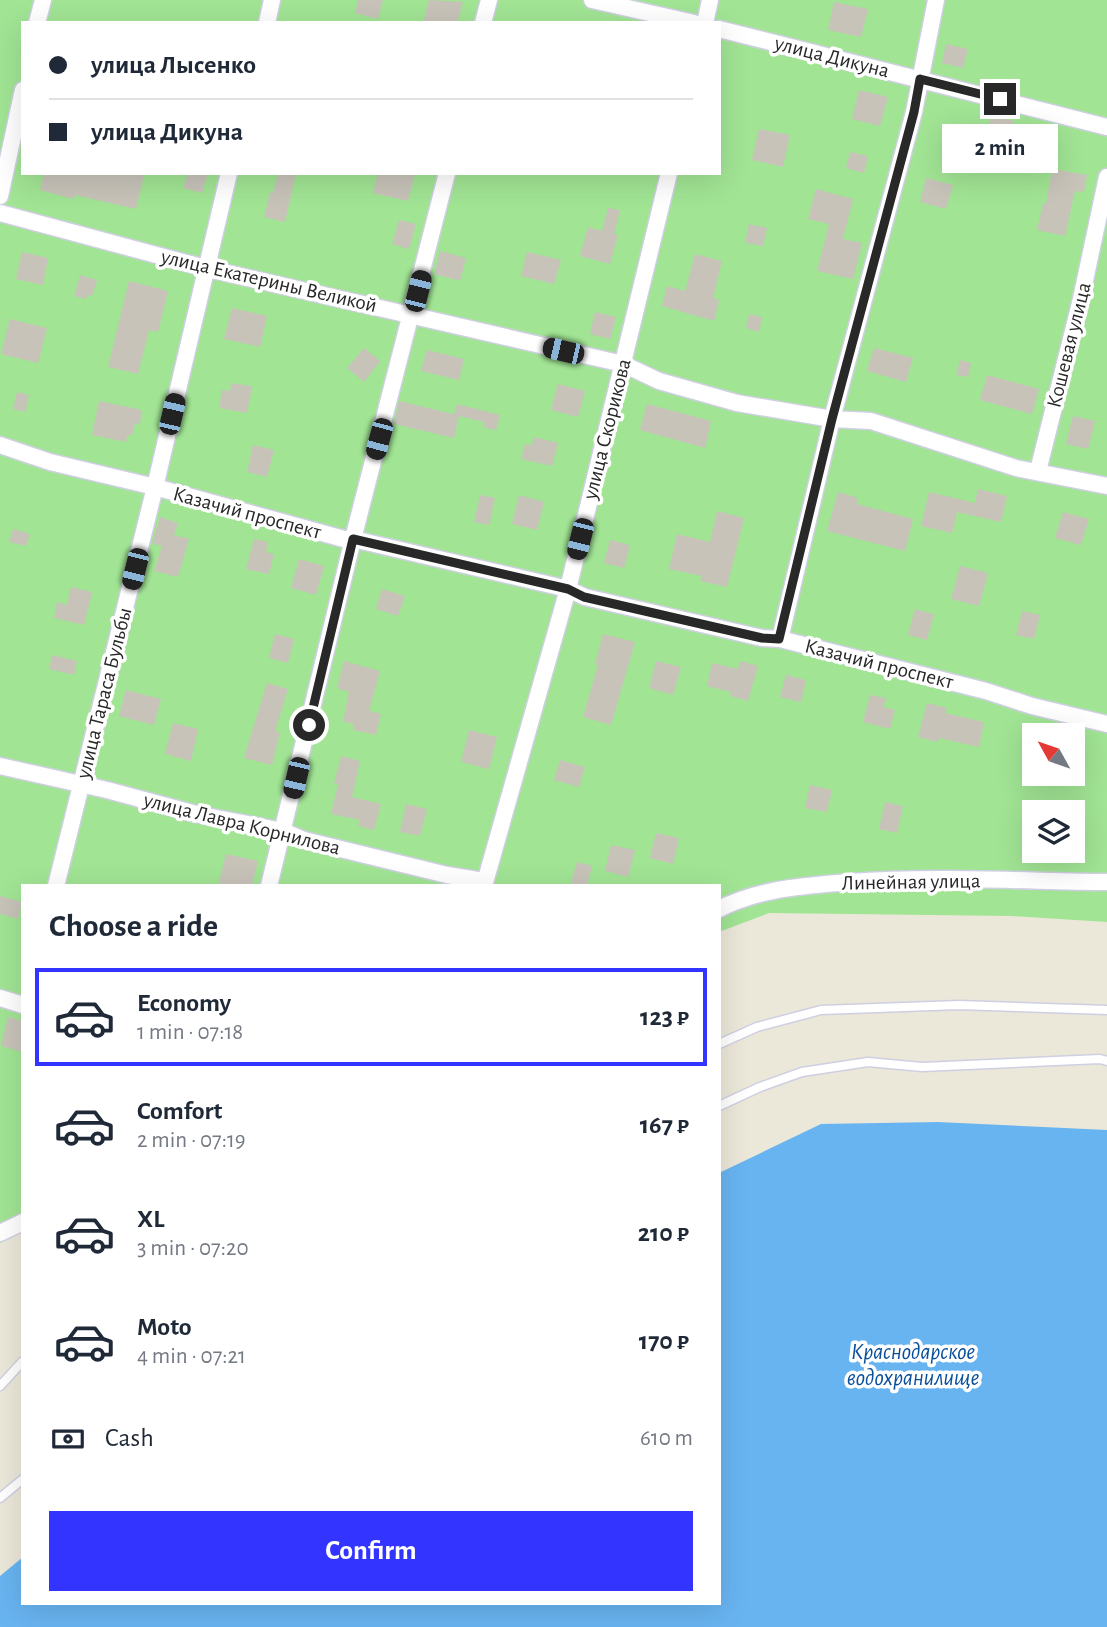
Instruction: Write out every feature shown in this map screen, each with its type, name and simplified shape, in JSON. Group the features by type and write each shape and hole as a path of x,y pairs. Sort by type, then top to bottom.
{"street":[{"path":"38,21 43,0"},
{"path":"267,21 272,0"},
{"path":"484,21 489,0"},
{"path":"592,0 685,21"},
{"path":"705,21 710,0"},
{"path":"779,639 832,419 914,112 936,0"},
{"name":"улица Дикуна","path":"721,29 1107,127"},
{"path":"0,196 21,99"},
{"name":"улица Тараса Бульбы","path":"56,884 155,487 228,175"},
{"path":"270,884 353,539 447,175"},
{"name":"улица Скорикова","path":"484,883 568,589 669,175"},
{"name":"Кошевая улица","path":"1038,471 1081,299 1107,177"},
{"name":"улица Екатерины Великой","path":"0,213 205,268 624,364 659,380 737,403 832,419 871,421 1016,468 1107,486"},
{"name":"Казачий проспект","path":"0,444 50,462 155,487 344,539 568,589 584,597 762,638 779,639 986,691 1032,706 1107,723"},
{"name":"улица Лавра Корнилова","path":"0,766 196,814 283,831 304,840 484,883"},
{"name":"Линейная улица","path":"721,908 742,898 782,887 889,880 1107,882"},
{"path":"0,998 21,1004"},
{"path":"0,1233 21,1223"}],"lane":[{"path":"721,1043 757,1027 821,1010 959,1005 1107,1010"},
{"path":"721,1105 760,1087 803,1072 868,1062 922,1068 1107,1060"},
{"path":"0,1386 21,1363"},
{"path":"0,1498 21,1481"}],"green space":[{"path":"0,0 1107,0 1107,922 1012,916 769,913 721,931 721,884 21,884 21,1230 0,1243"}],"water":[{"name":"Краснодарское водохранилище","path":"938,1122 1107,1130 1107,1627 0,1627 0,1576 21,1559 21,1605 721,1605 721,1172 821,1124"}],"building":[{"path":"358,0 383,0 378,19 355,13"},
{"path":"429,0 463,2 458,21 424,21"},
{"path":"834,2 868,9 861,37 828,30"},
{"path":"946,44 968,49 963,68 942,63"},
{"path":"859,90 888,97 880,126 852,119"},
{"path":"991,115 1014,121 1007,147 984,140"},
{"path":"759,129 790,135 783,167 752,160"},
{"path":"850,152 868,156 864,173 846,168"},
{"path":"1052,169 1087,175 1084,192 1075,191 1065,236 1037,230 1043,203 1046,204"},
{"path":"44,175 144,175 136,209 75,195 73,199 40,190"},
{"path":"187,175 207,175 202,193 183,188"},
{"path":"278,175 296,175 285,222 264,217 270,192 273,193"},
{"path":"378,175 414,175 408,201 373,193"},
{"path":"926,178 953,185 946,209 920,202"},
{"path":"816,189 853,199 843,239 862,243 853,279 817,271 829,224 808,219"},
{"path":"608,208 620,210 614,234 618,235 610,264 580,256 588,227 602,231"},
{"path":"399,220 416,224 409,249 392,244"},
{"path":"749,224 767,228 763,246 745,243"},
{"path":"440,251 466,258 460,281 434,274"},
{"path":"22,252 48,258 43,285 16,279"},
{"path":"527,252 561,260 554,284 521,276"},
{"path":"695,254 722,261 713,298 719,300 714,321 662,306 667,286 685,291"},
{"path":"80,275 97,280 92,296 88,295 86,299 74,296"},
{"path":"129,281 168,291 158,332 149,330 138,374 108,367"},
{"path":"232,308 267,316 260,347 224,339"},
{"path":"595,312 616,317 610,339 590,334"},
{"path":"749,314 762,317 759,332 746,328"},
{"path":"10,319 47,328 38,363 1,354"},
{"path":"364,348 380,361 364,382 347,368"},
{"path":"874,348 913,358 906,382 867,371"},
{"path":"427,350 464,359 459,380 421,371"},
{"path":"960,360 971,363 968,377 956,375"},
{"path":"987,375 1039,389 1032,414 980,400"},
{"path":"231,383 252,386 247,413 219,408 222,390 230,391"},
{"path":"558,384 585,391 578,417 551,410"},
{"path":"17,392 29,395 25,412 13,409"},
{"path":"99,401 142,410 140,424 135,423 132,436 127,435 126,442 92,435"},
{"path":"399,401 457,415 454,414 457,404 500,415 496,430 483,427 484,422 459,416 454,438 394,424"},
{"path":"647,404 711,421 705,448 640,430"},
{"path":"1073,416 1095,421 1088,449 1066,444"},
{"path":"534,437 558,443 552,466 521,459 525,444 532,445"},
{"path":"253,445 274,450 267,477 247,472"},
{"path":"978,489 1007,496 1001,522 957,512 952,533 921,526 929,492 975,503"},
{"path":"838,492 858,498 857,504 913,519 905,551 827,531"},
{"path":"480,495 495,498 489,525 474,522"},
{"path":"519,495 544,502 537,530 512,524"},
{"path":"717,511 744,518 727,587 700,581 702,576 669,569 677,534 710,542"},
{"path":"1063,512 1089,519 1081,545 1055,538"},
{"path":"160,517 178,523 174,535 189,539 178,577 154,571 162,546 152,543"},
{"path":"13,529 30,534 26,546 9,542"},
{"path":"254,539 268,542 266,552 274,554 269,574 246,569"},
{"path":"610,540 630,545 624,568 604,563"},
{"path":"299,559 324,566 316,595 291,588"},
{"path":"960,566 988,573 979,606 951,599"},
{"path":"71,587 92,592 84,625 54,618 57,602 67,605"},
{"path":"382,589 405,596 398,616 376,609"},
{"path":"915,609 934,614 927,640 908,635"},
{"path":"1022,611 1040,615 1034,639 1016,635"},
{"path":"275,634 294,639 288,663 269,658"},
{"path":"603,634 635,642 611,725 583,717 598,665 595,664"},
{"path":"52,655 77,661 74,675 49,669"},
{"path":"344,661 380,671 369,711 381,714 376,735 353,730 354,724 343,722 349,692 337,688"},
{"path":"656,661 681,667 673,695 649,688"},
{"path":"740,661 758,666 748,701 730,696 731,692 707,686 712,663 738,669"},
{"path":"786,675 806,680 801,702 780,697"},
{"path":"267,683 288,689 275,731 280,732 272,765 244,758"},
{"path":"126,690 161,699 154,725 119,716"},
{"path":"870,695 886,698 883,707 895,710 890,729 863,722"},
{"path":"927,703 947,708 945,713 984,722 979,747 939,738 937,742 918,737"},
{"path":"173,723 198,729 191,761 165,754"},
{"path":"469,730 497,737 489,769 461,762"},
{"path":"341,756 360,761 352,797 381,804 374,830 358,826 360,820 331,814 338,784 334,784"},
{"path":"560,760 585,767 579,787 554,780"},
{"path":"810,785 832,790 827,812 805,808"},
{"path":"885,802 903,806 897,833 879,829"},
{"path":"406,804 427,809 420,836 400,832"},
{"path":"656,833 679,838 673,864 650,858"},
{"path":"611,845 635,850 628,877 605,871"},
{"path":"226,854 258,861 252,884 218,884"},
{"path":"577,862 592,866 588,884 571,884"},
{"path":"0,896 21,902 18,919 0,914"},
{"path":"8,1017 21,1020 21,1051 1,1046"}],"route":[{"path":"309,725 353,539 568,589 584,597 762,638 779,639 832,419 914,112 920,79 1000,99"}]}
